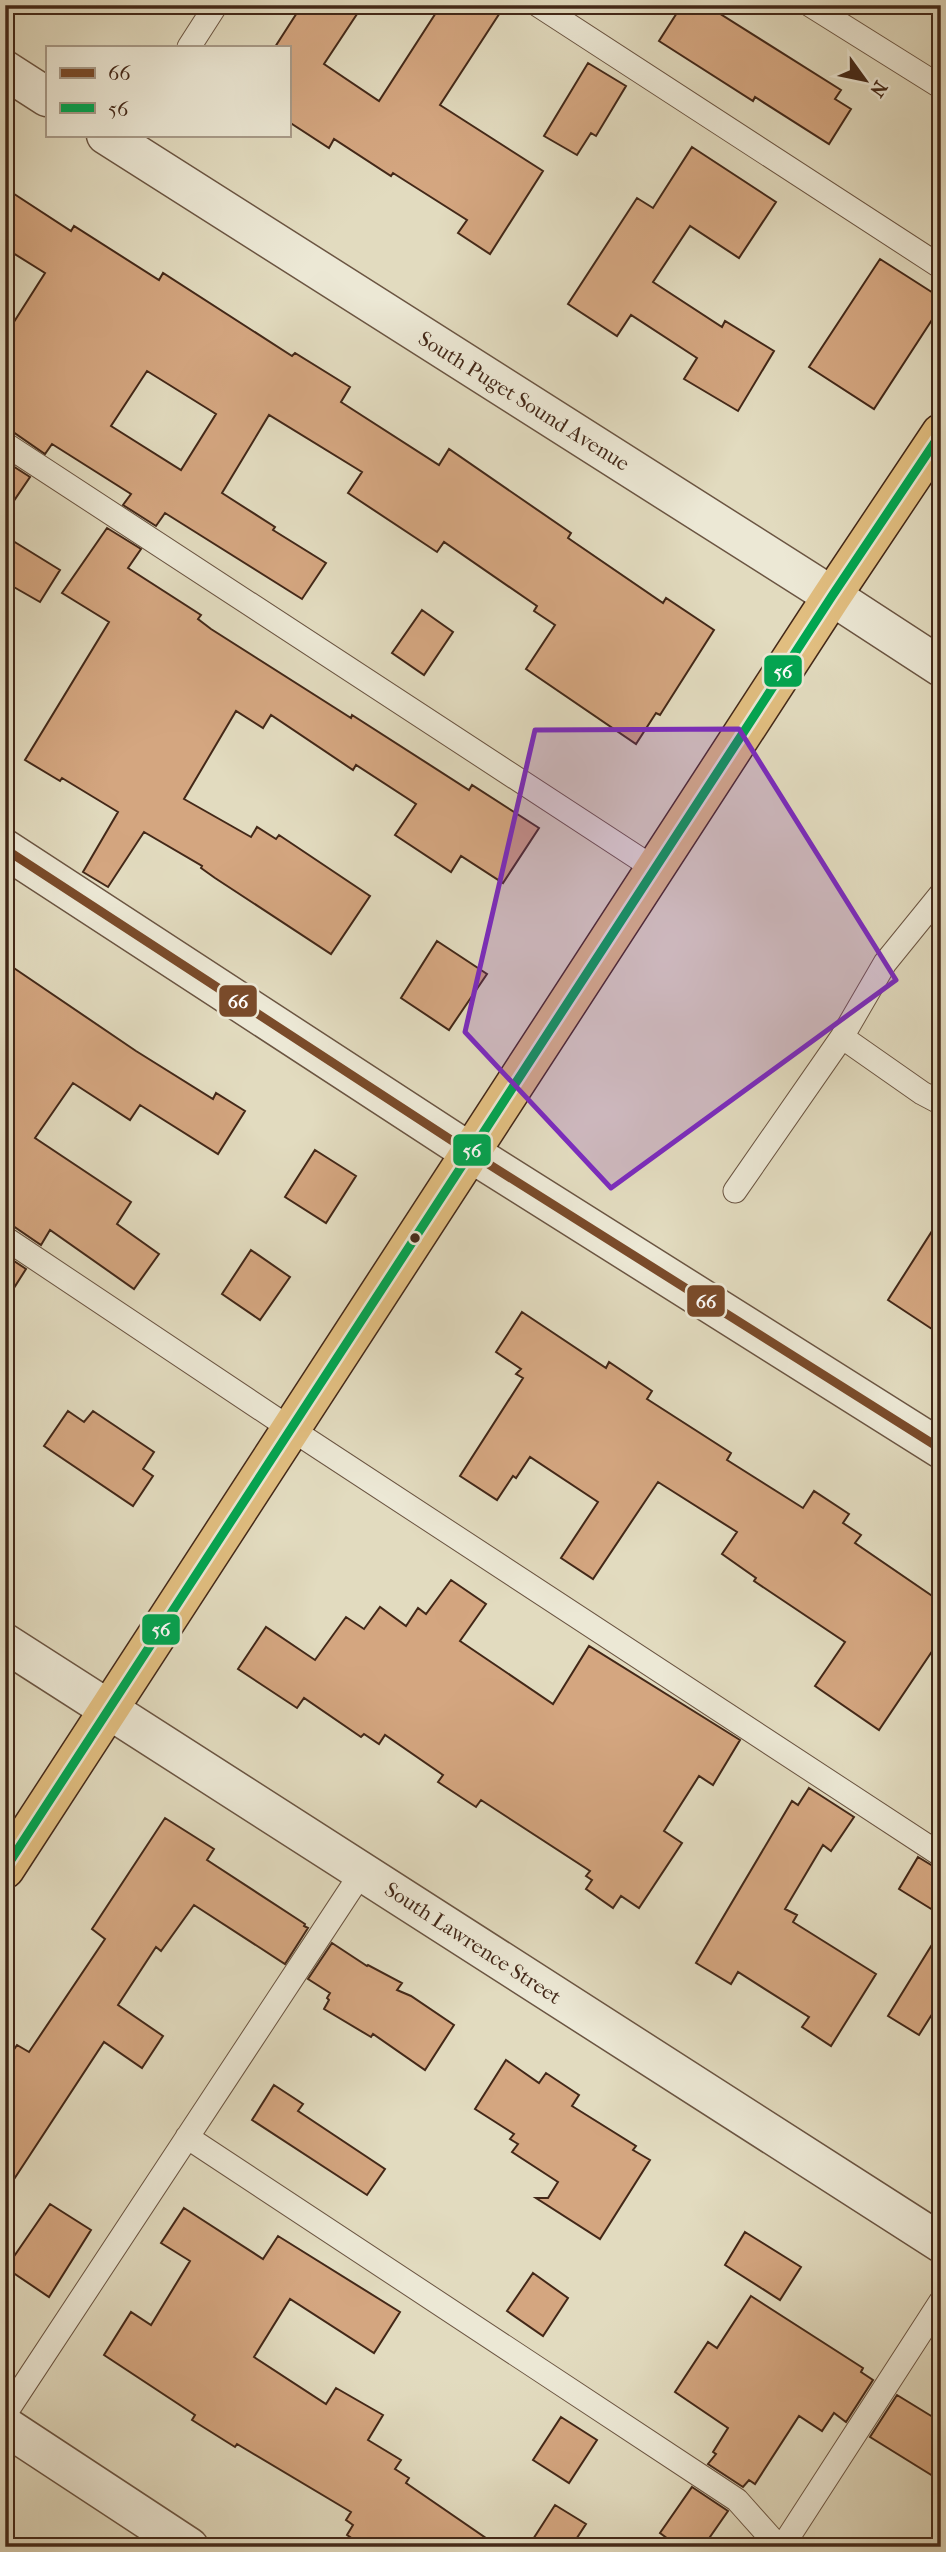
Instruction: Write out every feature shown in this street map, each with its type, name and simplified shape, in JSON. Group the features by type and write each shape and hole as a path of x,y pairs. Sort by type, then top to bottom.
{"main road":[{"path":"5,1869 941,433"}],"street":[{"path":"5,71 46,96"},
{"name":"South Puget Sound Avenue","path":"121,139 941,667"},
{"path":"5,849 471,1153 941,1449"},
{"name":"South Lawrence Street","path":"5,1643 941,2243"},
{"path":"5,2426 189,2547"}],"lane":[{"path":"189,46 216,5"},
{"path":"538,5 941,267"},
{"path":"810,5 941,87"},
{"path":"5,444 655,870"},
{"path":"735,1191 842,1037 885,963 941,894"},
{"path":"842,1037 922,1093 941,1103"},
{"path":"5,1238 941,1855"},
{"path":"5,2414 362,1872"},
{"path":"187,2137 737,2500 780,2547 941,2301"}],"highlighted area":[{"path":"739,729 896,980 611,1188 465,1032 535,730"}],"building":[{"path":"302,5 363,5 324,64 379,101 441,5 505,5 440,105 543,171 490,254 458,233 467,220 334,139 329,148 290,123 290,46 276,46"},
{"path":"682,5 706,5 841,90 835,99 851,109 829,144 755,97 753,101 659,41"},
{"path":"588,63 626,86 596,136 591,133 577,155 544,136"},
{"path":"692,147 776,202 739,258 690,226 653,282 722,327 725,321 774,351 738,411 684,379 697,358 631,315 617,336 568,304 637,198 653,208"},
{"path":"5,188 71,231 74,226 159,280 163,273 292,356 295,353 350,387 341,402 439,465 449,449 571,533 568,538 663,603 666,598 714,630 660,715 656,713 636,744 526,669 555,625 534,611 537,606 444,542 437,552 348,493 362,472 269,415 222,493 275,527 273,530 326,563 302,599 165,513 156,526 123,505 131,494 52,444 45,454 13,432 5,430 5,336 45,273 5,248","holes":["147,371 216,414 181,470 111,426"]},
{"path":"880,259 941,298 941,306 874,409 809,367"},
{"path":"5,461 30,477 5,514"},
{"path":"107,528 141,549 128,568 201,615 198,619 211,629 469,790 472,785 539,828 503,883 461,856 451,872 395,835 416,804 356,765 353,770 271,715 263,728 236,711 184,799 251,837 257,827 276,839 279,835 370,896 331,954 215,878 201,868 202,866 144,832 108,887 83,872 118,812 62,778 60,781 25,760 109,622 62,593"},
{"path":"5,536 60,570 40,602 5,582"},
{"path":"422,610 453,632 424,675 392,653"},
{"path":"437,941 487,974 449,1030 401,998"},
{"path":"5,962 136,1051 213,1099 216,1093 245,1111 218,1154 140,1105 130,1120 73,1083 35,1138 131,1202 117,1224 159,1254 134,1289 50,1230 41,1245 13,1226 5,1224"},
{"path":"315,1150 356,1176 326,1223 285,1197"},
{"path":"941,1217 941,1335 888,1300"},
{"path":"251,1250 290,1277 260,1320 222,1294"},
{"path":"5,1255 26,1269 5,1302"},
{"path":"522,1312 606,1368 609,1362 652,1391 647,1399 731,1453 727,1460 803,1508 814,1491 849,1514 843,1523 861,1535 855,1543 941,1602 941,1638 879,1730 815,1686 845,1642 754,1581 756,1578 722,1554 737,1532 658,1482 593,1579 561,1558 598,1502 530,1457 497,1500 460,1476 523,1378 516,1374 521,1369 496,1352"},
{"path":"68,1411 84,1422 93,1411 154,1452 143,1469 153,1476 133,1506 44,1446"},
{"path":"451,1580 486,1604 460,1641 553,1704 589,1646 740,1740 713,1785 699,1776 664,1831 682,1843 639,1908 621,1896 613,1908 586,1889 592,1880 586,1876 590,1871 481,1800 476,1807 438,1782 443,1775 385,1735 379,1744 364,1734 361,1737 304,1698 297,1708 238,1669 266,1627 315,1660 346,1617 364,1629 380,1607 406,1626 418,1608 426,1614"},
{"path":"809,1788 854,1817 831,1851 823,1845 785,1909 797,1915 793,1922 876,1974 831,2046 802,2027 809,2017 738,1972 731,1984 696,1963 792,1801 798,1805"},
{"path":"165,1818 214,1849 207,1860 308,1928 285,1964 194,1905 161,1951 156,1947 118,2005 163,2036 142,2068 104,2042 5,2193 5,2063 17,2045 29,2052 105,1939 92,1929"},
{"path":"918,1857 941,1871 941,1915 899,1889"},
{"path":"941,1930 941,2000 919,2035 888,2016"},
{"path":"332,1943 367,1966 402,1983 397,1990 411,1996 454,2025 425,2070 373,2034 371,2037 324,2009 330,1993 308,1979"},
{"path":"506,2060 539,2083 546,2073 579,2095 572,2106 636,2146 633,2150 650,2160 600,2239 536,2198 548,2198 558,2182 512,2152 518,2144 510,2139 514,2134 475,2109"},
{"path":"274,2085 303,2104 298,2111 385,2169 367,2195 252,2120"},
{"path":"50,2204 91,2230 49,2297 6,2268"},
{"path":"184,2208 263,2259 278,2236 400,2312 374,2353 290,2299 254,2357 326,2404 336,2388 383,2415 368,2440 401,2460 395,2469 409,2478 406,2483 499,2547 365,2547 347,2535 353,2525 346,2520 351,2512 192,2420 195,2415 104,2355 131,2312 151,2325 190,2261 161,2243"},
{"path":"745,2232 801,2267 780,2300 725,2265"},
{"path":"533,2273 568,2298 543,2336 507,2311"},
{"path":"751,2296 863,2368 861,2372 873,2380 846,2422 834,2413 822,2431 799,2416 755,2484 749,2480 743,2487 708,2464 716,2454 713,2452 728,2428 675,2392 708,2342 717,2348"},
{"path":"897,2395 941,2422 941,2481 870,2437"},
{"path":"561,2417 597,2440 569,2483 533,2460"},
{"path":"692,2487 728,2511 703,2547 679,2547 660,2533"},
{"path":"555,2505 586,2524 571,2547 528,2547"}],"transit line":[{"name":"56","path":"5,1869 832,596 941,433"},
{"name":"66","path":"5,849 471,1153 941,1449"}]}
